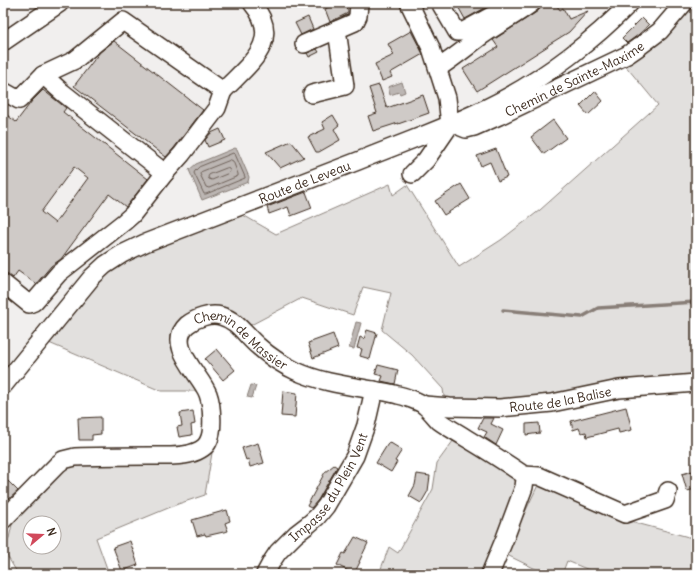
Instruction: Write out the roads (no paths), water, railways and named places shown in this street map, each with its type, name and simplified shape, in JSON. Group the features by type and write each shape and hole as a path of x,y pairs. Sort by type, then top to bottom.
{"street":[{"path":"3,42 60,3"},
{"path":"3,283 29,304 34,302 58,273 132,215 165,172 182,154 217,108 223,91 258,54 264,42 266,32 264,22 259,11 252,3"},
{"path":"304,44 355,22 358,16 359,3"},
{"path":"409,3 431,48 438,68 446,98 450,125 426,160 412,174"},
{"path":"440,3 457,32 462,32 515,3"},
{"path":"438,68 532,3"},
{"name":"Route de Leveau","path":"3,386 92,277 105,265 122,254 450,125 500,101 548,72 589,41 615,19 630,3"},
{"name":"Chemin de Sainte-Maxime","path":"450,125 466,129 474,127 627,55 660,31 684,3"},
{"path":"3,91 19,100 43,75 75,60 123,21 223,91"},
{"path":"312,94 345,86 337,30"},
{"path":"43,75 62,92 165,172"},
{"name":"Chemin de Massier","path":"3,520 63,460 75,457 97,456 171,456 188,454 205,447 208,442 212,426 210,402 204,385 185,359 180,339 182,332 188,325 207,315 214,314 228,319 276,360 297,372 321,380 399,395 424,405 438,421 524,475"},
{"name":"Route de la Balise","path":"424,405 500,408 552,403 619,389 696,382"},
{"name":"Impasse du Plein Vent","path":"266,574 278,552 296,534 317,517 326,506 355,456 366,425 374,390"},
{"path":"490,574 524,487 524,475 539,476 625,514 666,500 668,491"}],"water":[{"path":"402,82 405,92 390,95 388,87"},
{"path":"235,148 237,149 249,177 248,182 202,200 189,170 196,164"},
{"path":"356,322 361,323 354,349 349,348"},
{"path":"251,385 256,386 252,398 247,397"}],"waterway":[{"path":"503,310 582,317 598,308 696,302"}]}
